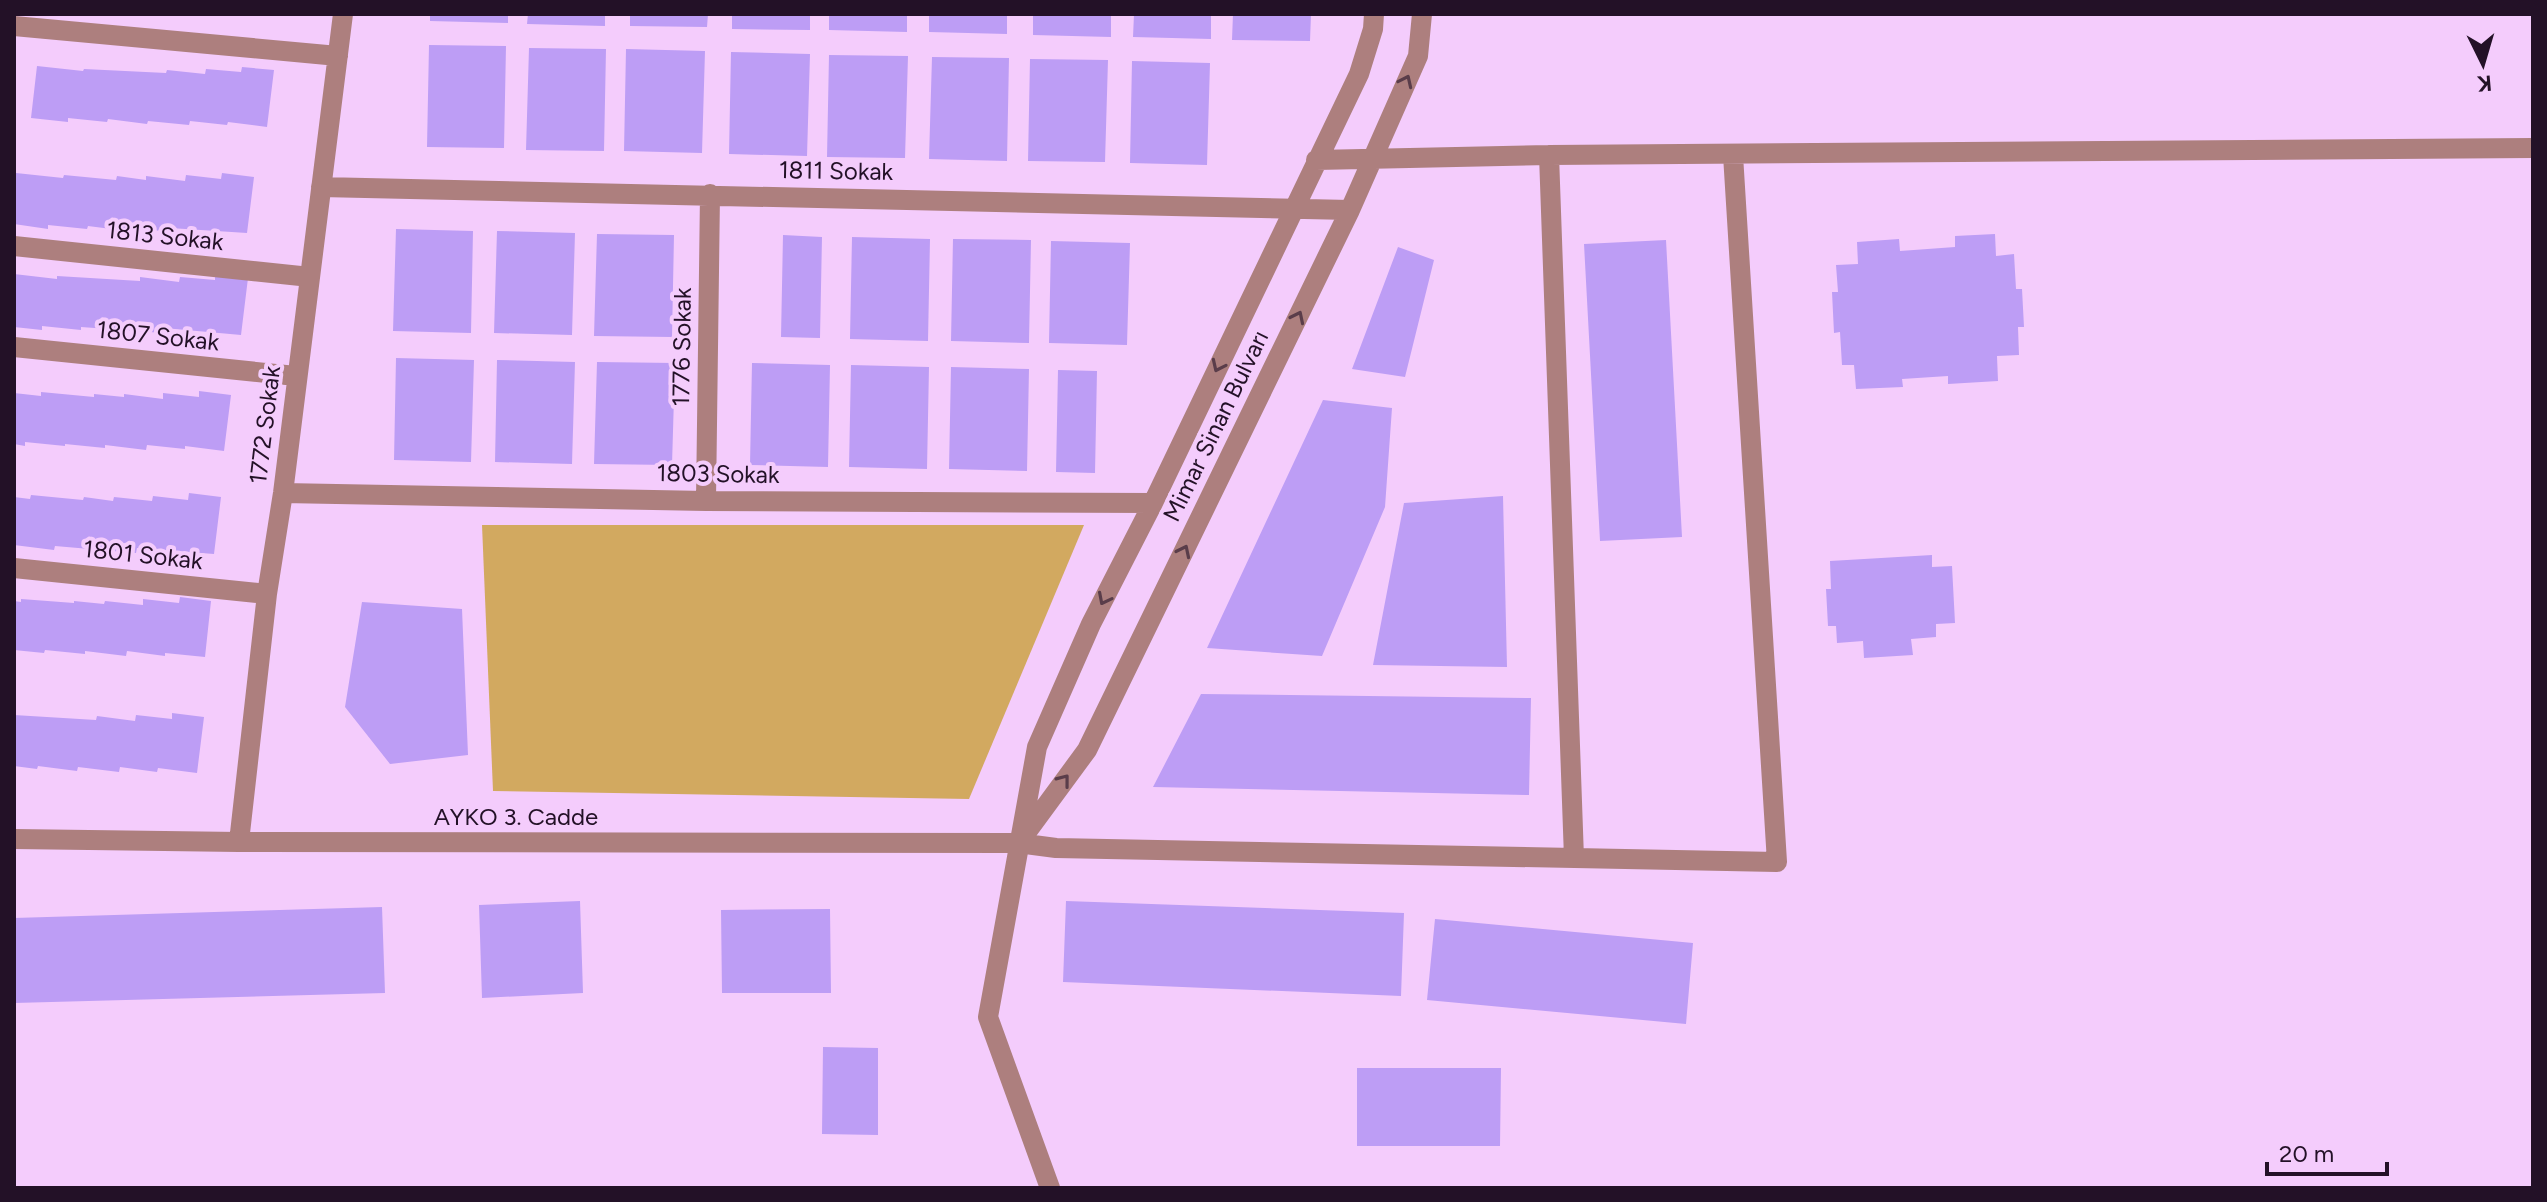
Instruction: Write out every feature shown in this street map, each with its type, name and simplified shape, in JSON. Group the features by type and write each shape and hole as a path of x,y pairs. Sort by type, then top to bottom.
{"street":[{"name":"1772 Sokak","path":"239,842 267,594 283,493 343,14"},
{"name":"Mimar Sinan Bulvarı","path":"1050,1188 988,1017 1037,747 1091,624 1153,503 1359,74 1373,29 1374,14"},
{"name":"Mimar Sinan Bulvarı","path":"1018,843 1087,750 1350,210 1418,56 1422,14"},
{"path":"14,26 338,56"},
{"path":"1316,160 1549,155 2533,148"},
{"path":"1549,155 1574,858"},
{"name":"AYKO 3. Cadde","path":"14,839 1018,843 1056,848 1777,862 1733,155"},
{"name":"1811 Sokak","path":"321,187 1350,210"},
{"name":"1776 Sokak","path":"706,501 710,194"},
{"name":"1813 Sokak","path":"14,246 310,277"},
{"name":"1807 Sokak","path":"14,347 296,376"},
{"name":"1803 Sokak","path":"283,493 706,501 1153,503"},
{"name":"1801 Sokak","path":"14,568 267,594"}],"shaded area":[{"path":"482,525 1084,525 969,799 493,791"}],"building":[{"path":"430,14 508,14 508,23 430,21"},
{"path":"528,14 605,14 605,26 527,24"},
{"path":"630,14 708,14 707,27 630,26"},
{"path":"732,14 810,14 810,30 732,29"},
{"path":"829,14 907,14 907,32 829,30"},
{"path":"929,14 1007,14 1007,34 929,32"},
{"path":"1033,14 1111,14 1111,37 1033,35"},
{"path":"1134,14 1211,14 1211,39 1133,37"},
{"path":"1233,14 1311,14 1310,41 1232,40"},
{"path":"429,45 506,46 504,148 427,147"},
{"path":"529,48 606,49 604,151 526,150"},
{"path":"626,49 705,51 702,153 624,151"},
{"path":"731,52 810,54 807,156 729,154"},
{"path":"829,55 908,56 905,158 827,157"},
{"path":"932,57 1009,58 1007,161 929,159"},
{"path":"1030,59 1108,60 1105,162 1028,161"},
{"path":"1132,61 1210,63 1207,165 1130,163"},
{"path":"37,66 83,71 166,73 167,70 205,74 206,69 241,72 242,67 274,70 267,127 228,122 227,125 190,121 189,125 108,119 107,122 68,118 68,122 31,118"},
{"path":"16,173 116,180 117,176 146,180 146,176 185,181 186,175 221,179 222,173 254,177 247,233 170,228 169,232 127,227 127,231 48,225 48,229 14,224"},
{"path":"396,229 473,231 471,333 393,331"},
{"path":"497,231 575,233 572,335 494,333"},
{"path":"597,234 674,235 672,337 594,336"},
{"path":"1995,234 1996,256 2014,254 2016,289 2022,289 2024,327 2018,327 2019,355 1997,356 1998,381 1948,384 1948,376 1902,379 1903,387 1856,389 1854,365 1842,365 1840,332 1834,333 1832,292 1838,292 1836,265 1858,264 1857,242 1899,239 1900,251 1955,247 1955,236"},
{"path":"783,235 822,237 820,338 781,337"},
{"path":"852,237 930,239 928,341 850,339"},
{"path":"953,239 1031,240 1029,343 951,341"},
{"path":"1666,240 1682,537 1600,541 1584,244"},
{"path":"1051,241 1130,243 1127,345 1049,343"},
{"path":"1398,247 1434,260 1405,377 1352,369"},
{"path":"14,274 57,279 57,276 140,281 140,277 179,282 180,277 215,280 215,275 248,278 241,335 164,328 163,333 81,327 81,330 42,326 42,330 14,327"},
{"path":"396,358 474,360 471,462 394,460"},
{"path":"497,360 575,362 572,464 495,462"},
{"path":"597,362 675,363 672,465 594,464"},
{"path":"752,363 830,365 828,467 750,465"},
{"path":"851,365 929,367 927,469 849,467"},
{"path":"951,367 1029,369 1027,471 949,469"},
{"path":"1058,370 1097,371 1095,473 1056,472"},
{"path":"199,391 231,395 224,451 185,446 185,449 147,445 146,450 105,445 105,448 25,442 25,446 14,444 14,393 94,397 94,394 124,397 124,394 163,399 163,393 199,397"},
{"path":"1323,400 1392,408 1385,507 1322,656 1207,648"},
{"path":"189,493 221,497 214,554 137,548 136,553 55,546 54,550 14,545 14,497 30,499 31,495 83,500 84,497 113,501 114,497 152,501 153,496 188,500"},
{"path":"1503,496 1507,667 1373,665 1404,503"},
{"path":"1932,555 1932,567 1952,566 1955,623 1936,624 1936,637 1911,639 1913,655 1864,658 1863,641 1837,643 1836,626 1828,626 1826,589 1831,589 1830,561"},
{"path":"180,597 211,601 205,657 127,651 126,656 85,651 85,654 14,650 14,601 104,604 105,601 143,605 143,599 179,603"},
{"path":"362,602 462,609 468,755 390,764 345,707"},
{"path":"1201,694 1531,698 1529,795 1153,787"},
{"path":"172,713 204,717 197,773 158,768 157,772 120,767 119,772 78,767 77,771 14,766 14,715 96,720 97,716 135,721 136,715 172,719"},
{"path":"580,901 583,993 482,998 479,905"},
{"path":"1066,901 1404,913 1401,996 1063,982"},
{"path":"382,907 385,993 14,1003 14,918"},
{"path":"830,909 831,993 722,993 721,910"},
{"path":"1435,919 1693,943 1686,1024 1427,1000"},
{"path":"823,1047 878,1048 878,1135 822,1134"},
{"path":"1357,1068 1501,1068 1500,1146 1357,1146"}]}
